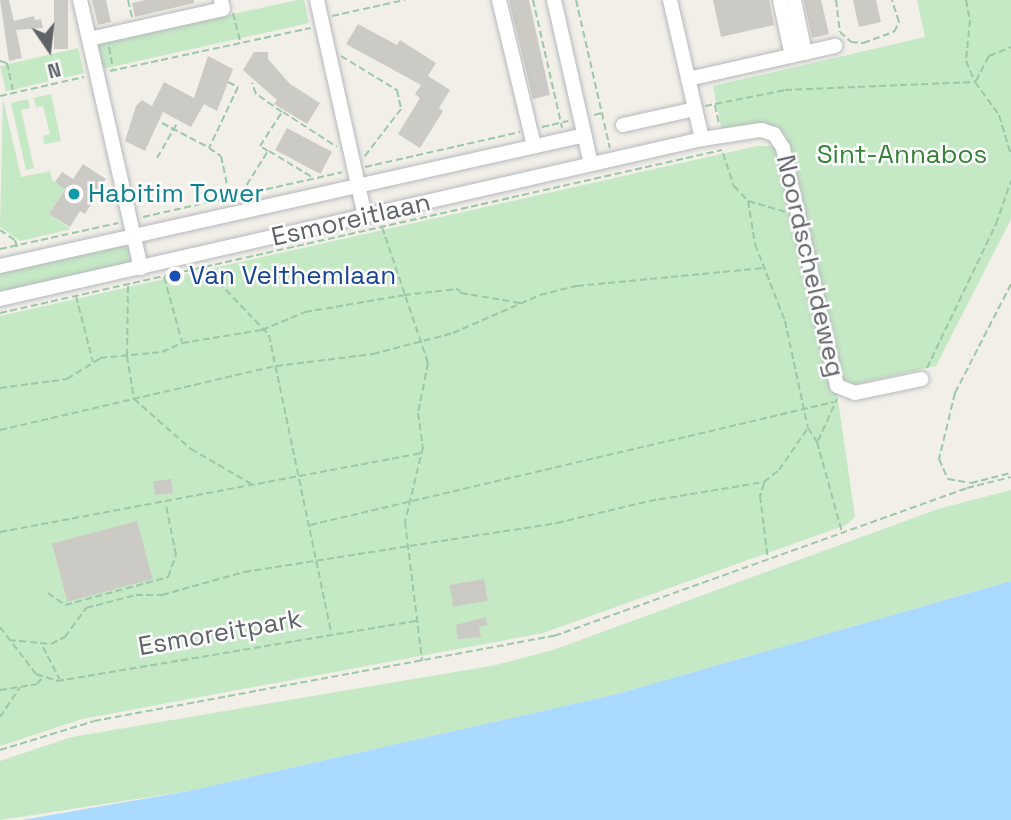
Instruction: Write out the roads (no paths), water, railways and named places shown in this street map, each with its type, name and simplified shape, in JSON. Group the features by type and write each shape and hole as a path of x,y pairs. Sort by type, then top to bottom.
{"street":[{"path":"80,0 89,39 92,77 126,221 133,236 141,268"},
{"path":"317,0 365,216"},
{"path":"499,0 534,146"},
{"path":"554,0 591,164"},
{"path":"670,0 702,139"},
{"path":"780,0 798,54"},
{"path":"794,0 798,54"},
{"path":"89,39 222,4"},
{"path":"688,79 835,46"},
{"path":"624,125 695,109"},
{"name":"Noordscheldeweg","path":"702,139 721,145 761,130 774,134 783,148 837,386 855,393 922,379"},
{"name":"Esmoreitlaan","path":"0,266 585,135"},
{"name":"Esmoreitlaan","path":"0,299 126,278 141,268 365,216 572,176 591,164 702,139"}],"water":[{"path":"1011,581 1011,820 22,820 189,791 617,694"}],"place":[{"name":"Habitim Tower","path":"74,194"},
{"name":"Van Velthemlaan","path":"175,276"}],"park label":[{"name":"Sint-Annabos","path":"902,155"}]}
